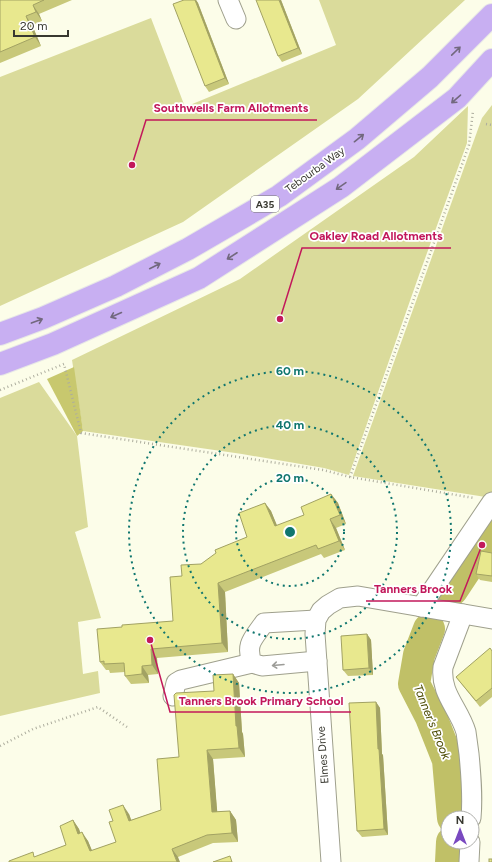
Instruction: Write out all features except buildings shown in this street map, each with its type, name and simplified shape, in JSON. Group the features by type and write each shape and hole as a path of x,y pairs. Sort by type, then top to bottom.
{"main road":[{"name":"Tebourba Way","path":"0,334 43,318 116,286 188,249 279,196 357,139 430,77 492,15"},
{"name":"A35","path":"0,364 53,344 199,278 341,187 457,98 492,60"}],"street":[{"path":"228,0 236,19"},
{"path":"421,606 484,500"},
{"path":"252,663 249,654 250,642 264,623 316,620 321,611 340,598 358,596 492,619"},
{"path":"463,614 443,667 442,675 447,694 462,722 466,734 471,770 472,810"},
{"name":"Elmes Drive","path":"316,620 315,634 331,862"},
{"path":"173,696 176,683 181,680 252,663 262,666 317,661"},
{"path":"469,862 470,850"}],"path":[{"path":"350,477 469,145 473,109"},
{"path":"486,124 492,125"},
{"path":"0,390 64,364 81,433 323,470 350,477 484,500"},
{"path":"0,746 33,729 98,707 127,727"}],"green space":[{"path":"319,0 465,0 358,99 183,222 0,306 0,77 151,18 185,107 336,45"},
{"path":"492,105 492,498 353,476 482,118"},
{"path":"468,106 467,143 349,475 324,468 242,454 83,431 72,360 240,279 414,157"},
{"path":"39,382 77,436 88,527 75,532 101,618 78,622 83,674 98,671 100,693 0,716 0,398"}],"shaded area":[{"path":"74,367 83,431 77,436 47,379"}],"waterway":[{"path":"452,590 482,545 492,536"},
{"name":"Tanner's Brook","path":"429,629 419,655 414,684 431,717 448,760 452,810"},
{"name":"Tanner's Brook","path":"451,862 452,850"}],"place":[{"name":"Southwells Farm Allotments","path":"132,165"},
{"name":"Oakley Road Allotments","path":"280,319"},
{"name":"Tanners Brook","path":"482,545"},
{"name":"Tanners Brook Primary School","path":"150,640"}]}
